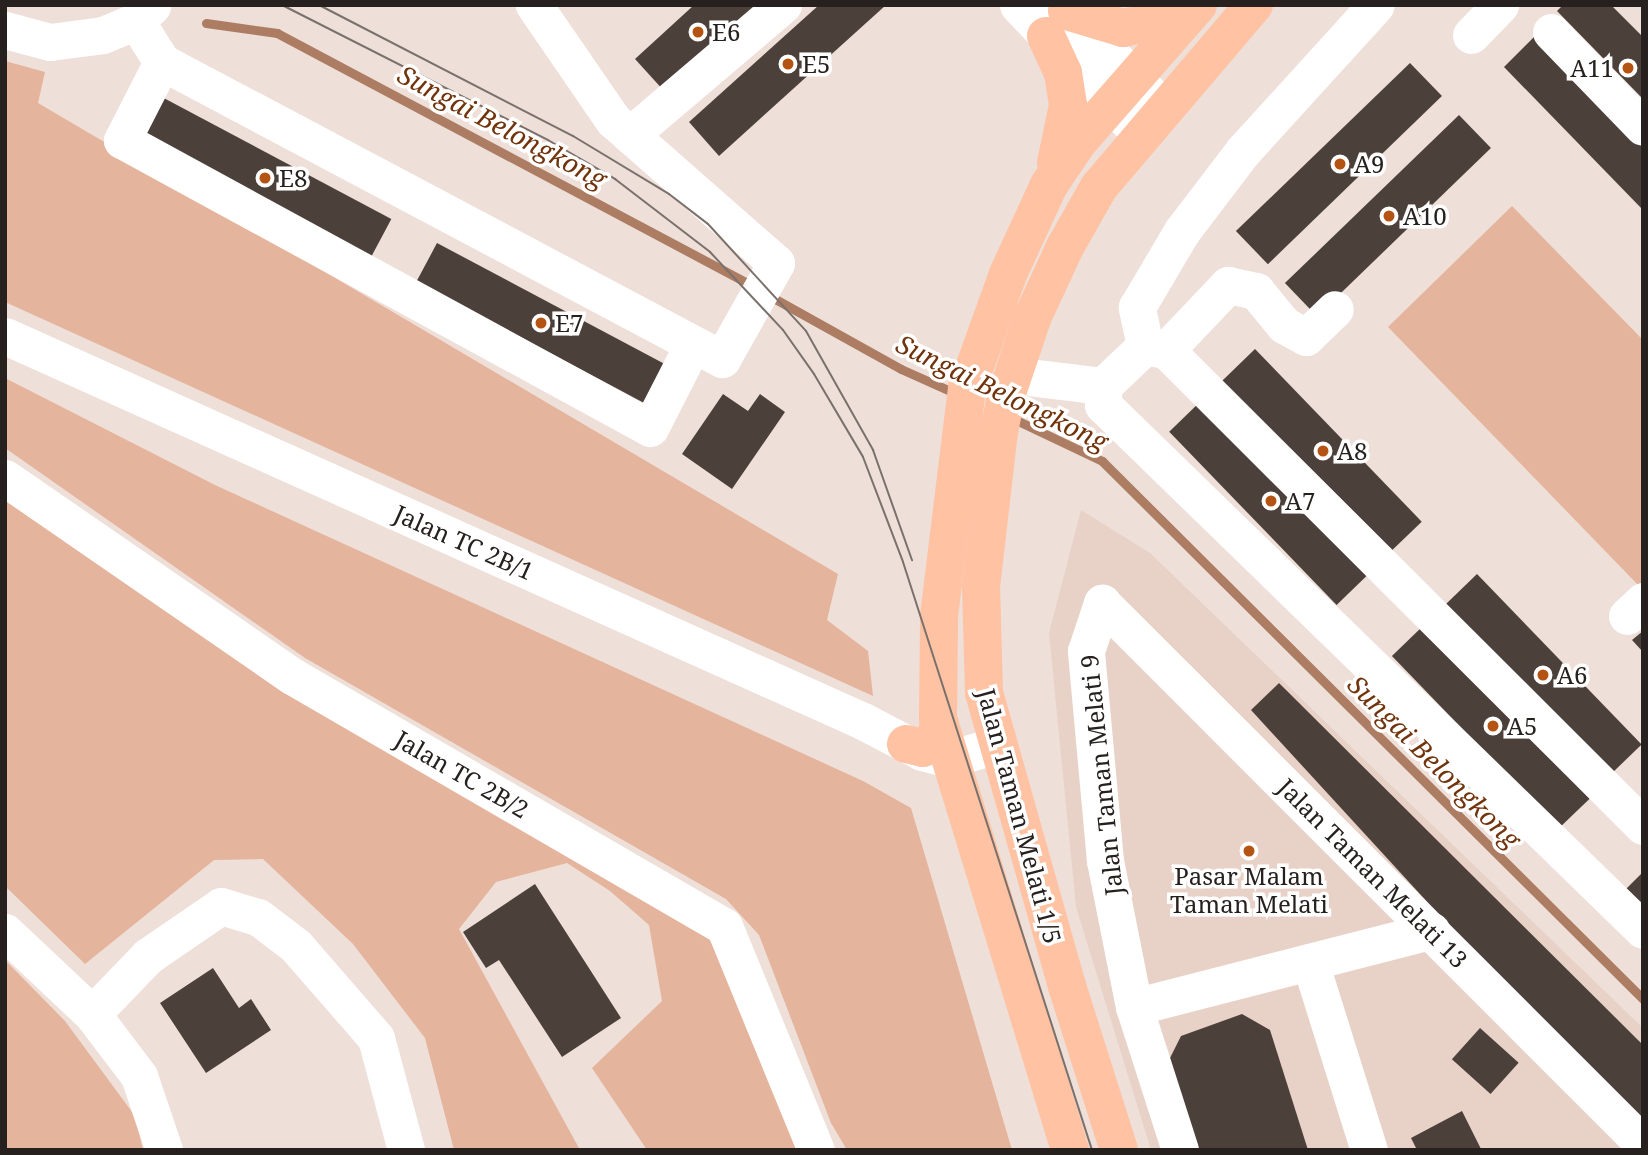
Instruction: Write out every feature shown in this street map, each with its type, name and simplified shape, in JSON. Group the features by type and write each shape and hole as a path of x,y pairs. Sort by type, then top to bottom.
{"main road":[{"path":"1049,185 1068,105 1058,17 1124,28 1151,22 1188,5"},
{"name":"Jalan Taman Melati 1/5","path":"1069,1150 960,799 929,745 939,616 964,404 1007,274 1049,185 1121,90 1198,5"},
{"name":"Jalan Taman Melati 1/5","path":"1119,1150 997,745 984,693 981,587 1006,401 1065,247 1099,187 1152,121 1254,5"}],"street":[{"path":"5,30 50,42 103,35 145,13 162,62 722,359 776,262 613,120 534,5"},
{"path":"630,135 783,5"},
{"path":"1018,5 1058,17 1121,90 1152,121"},
{"path":"1376,5 1243,151 1182,230 1137,307 1156,348 1643,826"},
{"path":"1471,36 1500,5"},
{"path":"1551,32 1643,127"},
{"path":"162,62 122,140 650,428 693,344"},
{"path":"1006,401 1103,386 1156,348 1228,285 1256,290 1284,325 1306,337 1335,309"},
{"name":"Jalan TC 2B/1","path":"5,336 929,745"},
{"path":"1103,386 1103,405 1643,930"},
{"name":"Jalan TC 2B/2","path":"5,478 292,676 724,926 816,1150"},
{"name":"Jalan Taman Melati 13","path":"1102,603 1430,931 1633,1145"},
{"name":"Jalan Taman Melati 9","path":"1102,603 1086,651 1105,862 1134,1007 1180,1150"},
{"path":"929,745 997,745"},
{"path":"92,1014 148,956 221,906 258,917 296,946 376,1038 406,1150"},
{"path":"1134,1007 1430,931"},
{"path":"5,932 92,1014 139,1076 164,1150"},
{"path":"1310,962 1369,1150"}],"shaded area":[{"path":"5,61 45,72 38,103 838,574 827,620 868,651 873,696 5,302"},
{"path":"1512,206 1643,340 1642,589 1388,327"},
{"path":"5,378 215,485 863,781 911,808 1012,1150 847,1150 831,1123 759,935 726,899 305,658 5,448"},
{"path":"5,491 740,950 820,1150 647,1150 592,1068 662,1001 649,925 610,891 567,863 496,882 459,929 580,1150 454,1150 425,1038 353,944 263,859 214,860 85,964 5,886"},
{"path":"1081,510 1150,553 1643,1028 1643,1150 1151,1150 1076,907 1049,633"},
{"path":"5,960 65,1021 135,1116 143,1150 5,1150"}],"building":[{"name":"E6","path":"694,5 761,5 665,92 635,59"},
{"name":"E5","path":"819,5 886,5 719,156 689,122"},
{"name":"A11","path":"1563,5 1611,5 1643,37 1643,99 1557,11"},
{"path":"1537,34 1643,144 1643,210 1504,67"},
{"name":"A9","path":"1410,63 1442,96 1268,264 1236,231"},
{"name":"E8","path":"160,96 391,219 370,259 139,136"},
{"name":"A10","path":"1459,115 1491,148 1317,316 1285,283"},
{"name":"E7","path":"437,243 666,365 645,403 416,282"},
{"name":"A8","path":"1255,349 1422,522 1388,554 1221,382"},
{"path":"723,394 748,411 760,394 785,412 732,489 682,454"},
{"name":"A7","path":"1203,399 1370,572 1337,605 1169,432"},
{"name":"A6","path":"1477,574 1642,744 1609,776 1444,606"},
{"name":"A5","path":"1425,624 1592,797 1559,829 1392,656"},
{"path":"1643,631 1643,652 1632,640"},
{"path":"1279,683 1643,1045 1643,1137 1251,710"},
{"path":"1643,872 1643,908 1625,890"},
{"path":"535,884 621,1018 562,1057 499,960 486,968 463,932"},
{"path":"213,968 239,1008 251,999 271,1030 206,1073 160,1003"},
{"path":"1242,1014 1270,1030 1308,1150 1196,1150 1167,1064 1181,1036"},
{"path":"1480,1028 1519,1063 1491,1094 1452,1059"},
{"path":"1462,1111 1481,1149 1417,1150 1411,1138"}],"waterway":[{"name":"Sungai Belongkong","path":"206,23 277,33 753,286"},
{"name":"Sungai Belongkong","path":"768,295 901,369 957,394"},
{"name":"Sungai Belongkong","path":"1012,418 1102,461 1643,999"}],"tram line":[{"path":"282,5 548,140 615,179 710,252 783,330 814,374 863,457 903,562 1092,1150"},
{"path":"319,5 573,136 669,194 708,224 806,331 873,450 912,560"}],"place":[{"name":"E6","path":"698,32"},
{"name":"E5","path":"788,64"},
{"name":"A11","path":"1628,68"},
{"name":"A9","path":"1340,164"},
{"name":"E8","path":"265,178"},
{"name":"A10","path":"1389,216"},
{"name":"E7","path":"541,323"},
{"name":"A8","path":"1323,451"},
{"name":"A7","path":"1271,501"},
{"name":"A6","path":"1543,675"},
{"name":"A5","path":"1493,726"},
{"name":"Pasar Malam Taman Melati","path":"1249,851"}]}
